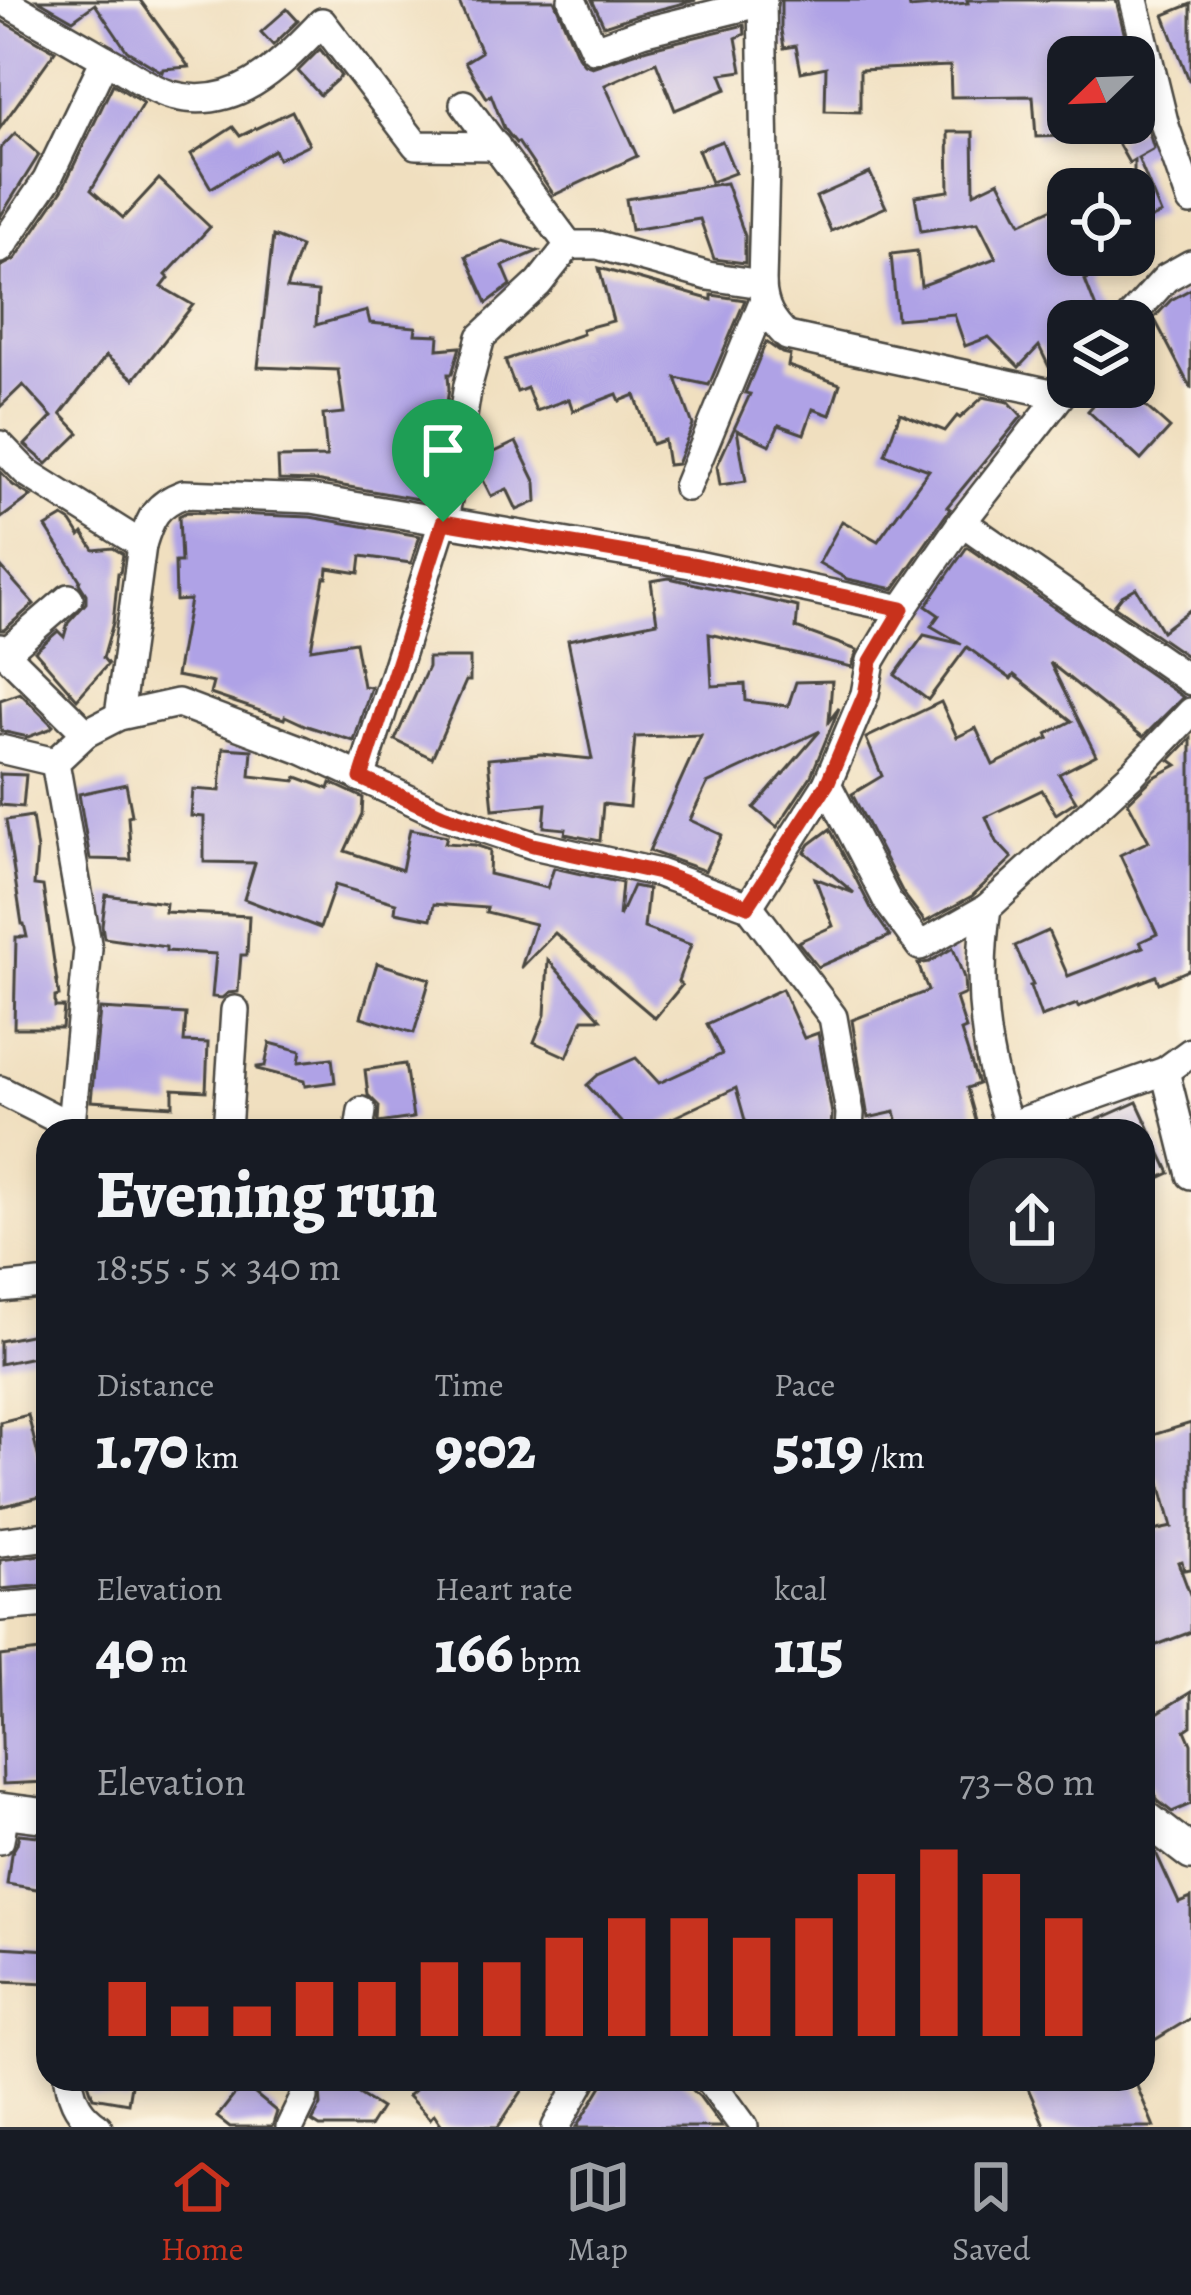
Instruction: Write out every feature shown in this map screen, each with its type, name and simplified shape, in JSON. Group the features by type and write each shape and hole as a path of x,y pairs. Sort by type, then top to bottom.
{"street":[{"path":"2,0 169,95 210,100 272,73 322,22 416,145 496,146"},
{"path":"572,0 594,49 763,1 762,293 688,487"},
{"path":"1134,0 1165,126 1189,189"},
{"path":"0,249 47,180 105,59"},
{"path":"464,104 569,245"},
{"path":"361,778 443,522 468,385 482,337 569,245 581,243 762,293"},
{"path":"1146,300 1166,278 1191,264"},
{"path":"762,293 772,320 787,336 1047,387"},
{"path":"748,906 827,784 865,694 871,661 902,609 1050,408"},
{"path":"6,460 142,545"},
{"path":"119,716 142,545 150,520 166,500 184,494 312,499 697,565 902,609"},
{"path":"962,522 1191,681"},
{"path":"69,598 3,650 86,733"},
{"path":"55,762 86,733 119,716 178,703 302,750 443,815 533,845 659,873 748,906 832,1017 850,1119"},
{"path":"827,784 888,902 920,946 987,908 1133,773 1191,712"},
{"path":"0,749 55,762"},
{"path":"55,762 88,949 68,1119"},
{"path":"987,908 984,1017 994,1083 1005,1119"},
{"path":"228,1119 236,1010"},
{"path":"1033,1119 1166,1071 1191,1052"},
{"path":"1166,1071 1191,1174"},
{"path":"0,1090 54,1119"},
{"path":"0,1288 36,1284"},
{"path":"0,1542 36,1538"},
{"path":"0,1607 36,1604"},
{"path":"2,1820 36,1817"},
{"path":"1155,1825 1191,1853"},
{"path":"70,2091 85,2118 98,2127"},
{"path":"556,2127 576,2091"},
{"path":"718,2091 744,2127"},
{"path":"290,2127 304,2098"}],"building":[{"path":"38,0 140,0 189,67 162,72 127,51 95,4 73,20"},
{"path":"458,0 554,0 578,56 592,67 744,25 745,34 736,38 742,71 721,74 727,89 675,110 656,62 605,85 637,156 554,195 504,128 491,95 487,98 465,62 481,52"},
{"path":"592,0 696,0 604,26"},
{"path":"781,0 908,0 910,8 967,0 1116,0 1125,36 1047,36 1047,137 1036,137 1033,96 951,97 950,66 860,70 860,112 825,111 826,67 801,72 796,46 784,48"},
{"path":"1191,4 1191,80 1189,80 1164,15"},
{"path":"287,9 298,21 273,45 261,32"},
{"path":"0,20 55,51 0,128"},
{"path":"320,49 341,76 320,95 298,71"},
{"path":"113,84 143,103 91,190 123,218 159,179 210,227 166,275 169,278 162,287 193,305 134,379 106,356 61,414 79,433 47,464 25,445 52,417 23,385 0,407 0,267 15,259 62,190"},
{"path":"292,111 309,144 278,159 274,150 211,188 191,154 233,127 240,136"},
{"path":"948,132 973,132 974,193 999,181 1021,223 1047,211 1047,276 1094,276 1085,280 1093,300 1047,300 1047,363 1039,346 1019,367 989,337 965,346 954,314 897,319 891,254 917,251 921,286 996,258 978,222 921,231 915,196 949,191"},
{"path":"15,133 39,155 0,217 0,149"},
{"path":"722,141 735,173 711,182 698,150"},
{"path":"1118,144 1152,144 1154,149 1138,158 1142,168 1134,168 1134,160 1129,163"},
{"path":"870,173 886,207 831,231 816,197"},
{"path":"726,183 745,236 745,263 714,259 700,219 631,230 626,199"},
{"path":"273,236 301,247 286,289 318,292 316,325 367,311 370,323 416,327 415,334 439,335 438,349 460,347 452,374 448,374 429,501 315,481 279,480 278,458 327,457 323,415 344,413 338,370 258,367"},
{"path":"503,241 538,251 503,266 511,285 487,303 466,256"},
{"path":"599,268 712,300 712,295 745,300 709,385 676,378 693,425 677,464 668,465 664,440 652,444 635,395 620,401 617,394 573,411 569,399 536,411 527,388 517,392 505,360 613,321"},
{"path":"1191,289 1191,389 1155,320 1171,300"},
{"path":"766,342 790,355 788,366 840,384 830,415 813,409 804,434 779,425 770,445 737,430 746,481 720,485 717,466 750,394 745,393"},
{"path":"983,397 1009,402 1022,416 947,507 950,509 894,589 847,579 819,563 842,521 878,541 929,470 885,454 900,413 945,431"},
{"path":"1148,408 1170,428 1141,460 1088,411"},
{"path":"516,442 536,483 537,501 517,510 507,489 491,496 474,462"},
{"path":"0,471 31,496 0,519"},
{"path":"187,512 310,517 420,536 411,563 361,556 359,573 328,568 324,578 311,649 355,642 363,686 371,687 354,741 210,694 213,683 176,676 190,600 176,601 175,562 181,562 179,516"},
{"path":"63,517 80,536 83,533 94,550 113,548 123,554 103,658 108,664 77,699 35,651 58,631 64,637 68,623 86,603 80,580 46,527"},
{"path":"967,547 1183,697 1143,737 1050,663 1096,755 1059,774 1076,801 1056,814 1042,790 986,817 997,842 1012,858 972,896 925,922 903,893 852,794 882,776 866,738 941,702 957,737 976,728 993,765 1049,738 1047,734 1072,721 1014,675 1011,679 967,647 928,700 895,675 924,635 962,644 931,626 939,615 926,606"},
{"path":"0,566 34,604 4,630 0,630"},
{"path":"669,578 798,607 796,628 857,650 852,667 709,634 712,686 745,684 746,701 788,706 796,682 832,681 829,721 839,708 811,776 777,827 754,808 820,731 707,784 690,820 722,835 705,871 649,851 701,735 635,737 629,807 603,804 600,841 544,827 546,804 493,809 488,759 541,754 592,759 568,640 657,622 651,581"},
{"path":"1136,588 1162,631 1191,609 1191,659 1114,606"},
{"path":"428,658 470,658 470,681 432,758 395,740"},
{"path":"20,693 53,726 50,729 28,737 1,731 0,700"},
{"path":"1191,738 1191,969 1159,983 1156,976 1041,1017 1015,946 1048,931 1068,976 1143,947 1140,942 1157,934 1120,855 1149,841 1128,802 1153,778 1177,765 1170,760"},
{"path":"223,748 252,750 250,776 295,781 297,777 329,789 331,783 363,798 362,814 345,851 402,870 410,829 447,836 445,843 490,850 489,874 547,888 554,868 622,883 619,917 633,886 648,889 644,928 691,945 678,981 682,985 655,1018 555,933 521,968 535,924 486,912 487,908 434,904 431,919 395,912 396,903 335,885 320,928 244,899 255,863 204,862 204,817 191,816 193,789 220,791"},
{"path":"0,774 26,775 23,807 0,805"},
{"path":"126,784 132,815 128,816 131,860 90,859 79,794"},
{"path":"32,816 37,851 34,885 43,886 59,996 55,1007 64,1007 62,1028 14,1028 16,937 27,937 6,820"},
{"path":"830,829 890,936 818,967 798,942 833,926 815,878 854,893 805,852"},
{"path":"106,895 166,903 165,912 249,916 247,955 241,955 238,992 212,997 216,954 166,951 166,947 104,938"},
{"path":"953,948 964,978 965,994 956,998 978,1084 967,1088 976,1119 897,1119 895,1112 868,1118 852,1020 928,991 918,964"},
{"path":"548,960 601,1019 583,1019 567,1057 534,1042 545,1015"},
{"path":"377,963 430,979 414,1033 361,1017"},
{"path":"782,989 804,1038 818,1033 832,1119 745,1119 736,1088 670,1119 618,1119 587,1085 636,1058 659,1083 722,1054 707,1024"},
{"path":"100,1009 186,1014 184,1042 208,1043 206,1091 173,1089 173,1106 91,1101"},
{"path":"270,1043 301,1051 299,1062 332,1058 335,1082 305,1086 304,1081 257,1069 265,1066"},
{"path":"405,1064 413,1118 378,1119 379,1106 368,1095 365,1070"},
{"path":"1137,1102 1145,1119 1099,1119"},
{"path":"1155,1141 1170,1173 1155,1180"},
{"path":"36,1334 36,1356 0,1364 0,1341"},
{"path":"28,1415 36,1447 36,1498 0,1507 0,1422"},
{"path":"1191,1423 1191,1569 1184,1570 1182,1561 1178,1562 1191,1597 1191,1632 1155,1646 1155,1531 1172,1527 1155,1477 1155,1434"},
{"path":"36,1556 36,1586 0,1589 0,1560"},
{"path":"36,1652 36,1783 3,1784 0,1656"},
{"path":"1191,1692 1191,1726 1185,1730 1191,1744 1191,1804 1172,1812 1155,1794 1155,1714"},
{"path":"19,1834 36,1836 36,1889 7,1884"},
{"path":"1155,1852 1179,1903 1191,1898 1191,2018 1155,2040"},
{"path":"0,1947 36,1949 36,1982 0,1981"},
{"path":"91,2091 130,2091 128,2103 93,2097"},
{"path":"237,2091 252,2091 277,2112 272,2127 230,2127 217,2117"},
{"path":"320,2091 354,2091 381,2108 369,2127 320,2127 312,2122 321,2105"},
{"path":"413,2091 522,2091 498,2127 443,2127 434,2114 430,2119 408,2096"},
{"path":"599,2091 694,2091 722,2127 577,2127"},
{"path":"1029,2091 1139,2091 1154,2127 1045,2127"}],"route":[{"path":"443,522 697,565 902,609 871,661 865,694 827,784 748,906 659,873 533,845 443,815 361,778 443,522"}]}
